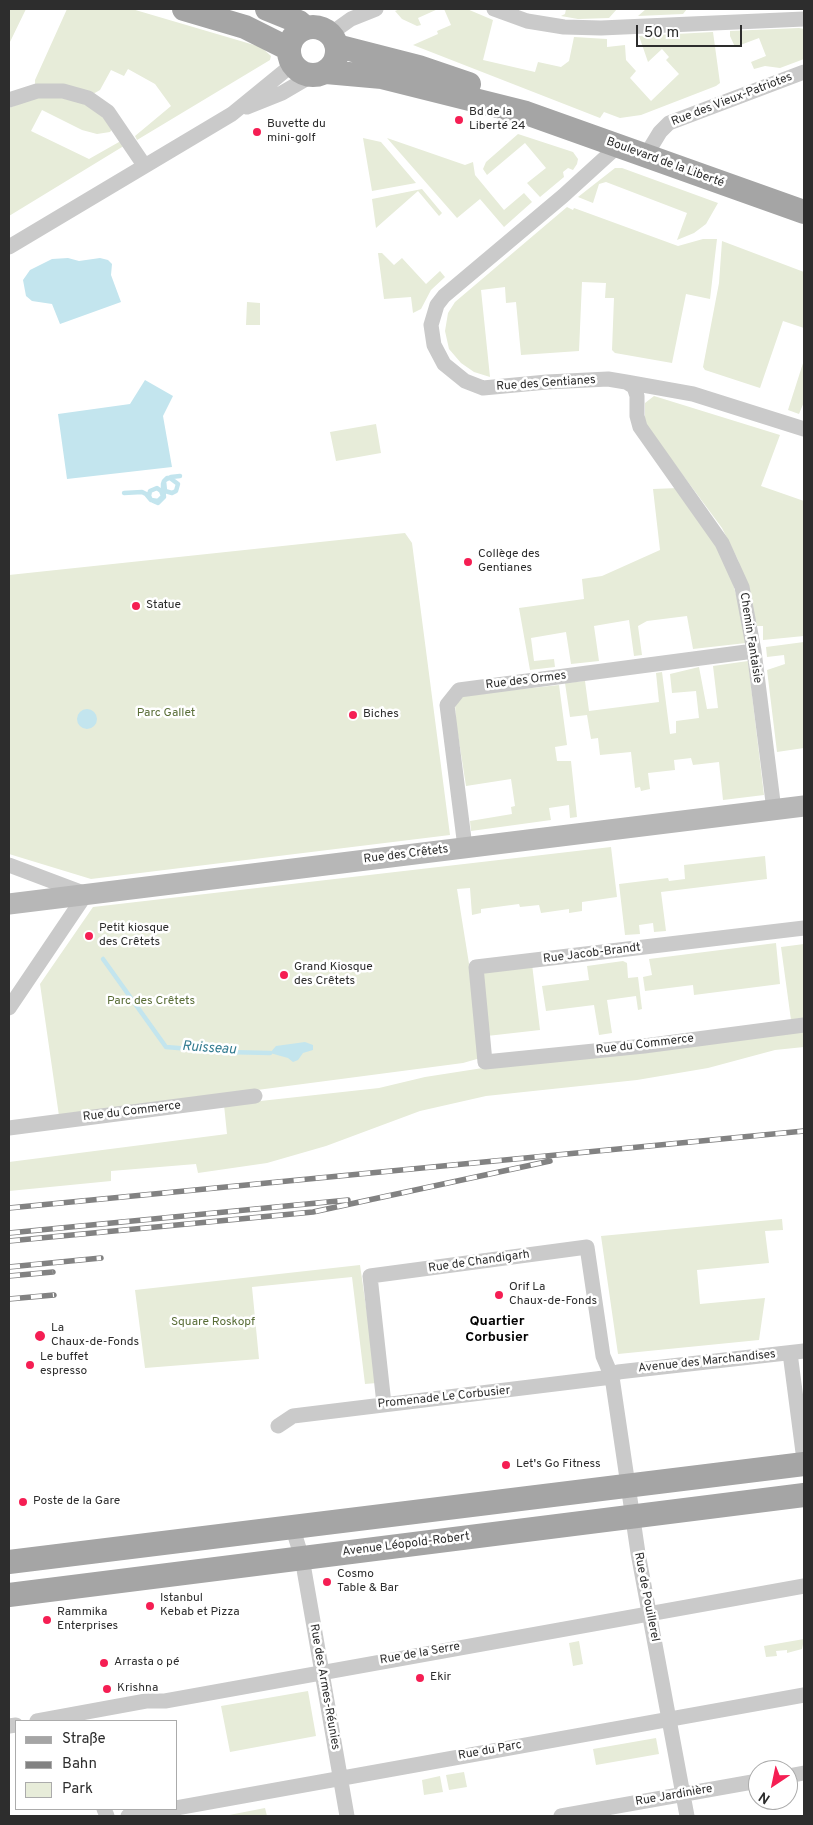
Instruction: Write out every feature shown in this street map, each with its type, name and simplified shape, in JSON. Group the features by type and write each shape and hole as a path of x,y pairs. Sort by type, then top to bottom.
{"main road":[{"name":"Boulevard de la Liberté","path":"184,9 246,27 304,65 382,77 526,113 804,212"},
{"path":"267,9 299,22 306,28 294,36 304,65 335,61 333,40"},
{"name":"Boulevard de la Liberté","path":"306,28 319,28 333,40 467,83 526,113"},
{"path":"9,1562 804,1464"},
{"name":"Avenue Léopold-Robert","path":"9,1595 804,1495"}],"street":[{"path":"333,40 351,19 376,9"},
{"path":"494,9 527,21 564,27 601,28 804,19"},
{"path":"9,247 232,114 304,65"},
{"path":"232,114 282,93 304,65"},
{"name":"Rue des Vieux-Patriotes","path":"646,155 660,132 669,123 804,72"},
{"path":"9,100 37,91 62,92 88,98 108,112 144,165"},
{"name":"Rue des Gentianes","path":"619,145 444,296 437,305 431,325 434,345 444,364 460,378 482,388 608,379 693,394 804,429"},
{"name":"Chemin Fantaisie","path":"626,382 634,387 637,396 637,416 640,427 694,502 732,560 742,587 754,651 774,810"},
{"name":"Rue des Ormes","path":"465,847 447,705 459,690 754,651"},
{"name":"Rue des Crêtets","path":"9,904 804,806"},
{"path":"9,865 86,894 9,1008"},
{"name":"Rue Jacob-Brandt","path":"485,1062 476,967 804,928"},
{"name":"Rue du Commerce","path":"485,1062 644,1046 804,1025"},
{"name":"Rue du Commerce","path":"9,1128 256,1096"},
{"name":"Rue de Chandigarh","path":"384,1404 370,1276 587,1247"},
{"name":"Rue de Pouillerel","path":"587,1247 603,1356 612,1377 626,1485 687,1816"},
{"path":"797,1352 804,1460"},
{"name":"Avenue des Marchandises","path":"612,1377 618,1372 797,1352"},
{"name":"Promenade Le Corbusier","path":"278,1426 293,1416 612,1377"},
{"path":"292,1526 302,1558"},
{"name":"Rue des Armes-Réunies","path":"302,1558 348,1816"},
{"name":"Rue de la Serre","path":"50,1720 88,1717 321,1672 804,1586"},
{"name":"Rue du Parc","path":"178,1808 804,1695"},
{"name":"Rue Jardinière","path":"561,1816 748,1783"},
{"path":"128,1816 164,1810"}],"green space":[{"path":"9,9 26,9 9,44"},
{"path":"67,9 132,9 261,47 271,56 270,60 137,140 135,136 171,106 155,84 128,69 124,76 111,70 100,90 93,94 35,85 35,80"},
{"path":"400,9 438,9 418,18 421,25 417,26 402,19 395,11"},
{"path":"444,9 467,9 493,20 483,60 535,72 538,62 561,67 569,61 574,37 607,39 607,47 625,45 626,60 636,71 630,78 651,101 679,74 666,60 669,57 662,49 648,62 639,36 713,32 720,83 641,115 620,118 604,112 600,118 413,45 438,34 437,31 451,25"},
{"path":"566,9 617,9 609,18 578,19 561,16 565,14"},
{"path":"646,9 687,9 683,14 638,16"},
{"path":"804,29 804,59 780,68 765,66 754,69 751,62 766,56 759,38 735,47 730,36 730,31"},
{"path":"63,95 85,103 106,118 113,128 110,132 97,134 82,130 42,110 31,131 89,159 119,142 127,144 9,216 9,108 38,97"},
{"path":"518,134 573,152 578,159 573,170 568,168 563,172 564,177 540,197 527,183 546,168 525,143 487,175 483,169 486,162"},
{"path":"363,138 381,142 416,183 372,191"},
{"path":"387,138 465,165 473,162 475,175 504,210 524,193 532,202 504,227 480,199 457,218"},
{"path":"615,168 622,168 718,203 706,224 694,233 677,240 687,213 606,182 599,184 593,203 578,197"},
{"path":"422,189 442,213 439,216 418,191 376,228 372,199"},
{"path":"567,207 678,246 703,239 717,239 710,299 686,294 672,363 615,353 612,350 614,298 605,298 606,283 582,282 579,351 521,355 516,302 506,303 505,287 481,290 490,377 474,372 461,363 449,349 445,331 448,313 455,302"},
{"path":"722,241 804,272 804,328 783,321 760,388 705,370 703,367 719,283"},
{"path":"378,253 382,253 394,265 402,258 426,284 440,271 445,277 431,290 421,309 413,313 411,297 384,299"},
{"path":"247,302 260,303 260,325 246,325"},
{"path":"804,360 804,402 799,414 788,410"},
{"path":"654,396 780,435 761,486 804,501 804,636 763,640 763,626 756,626 738,560 722,528 645,424 645,403"},
{"path":"376,424 381,453 336,461 330,432"},
{"path":"678,488 706,527 730,572 746,643 693,649 687,616 647,621 638,626 642,655 634,656 629,620 594,626 599,661 571,664 566,632 531,638 534,661 554,659 555,667 530,670 519,608 584,599 582,579 602,576 660,550 653,489"},
{"name":"Parc Gallet","path":"405,533 412,543 450,835 91,879 9,854 9,575"},
{"path":"804,642 804,748 777,752 767,670 785,664 784,655 767,657 766,647"},
{"path":"748,661 764,795 723,800 719,762 693,765 691,758 674,760 675,770 648,773 650,789 641,791 640,787 635,788 631,752 600,755 598,738 591,739 587,715 570,717 565,683 585,681 589,711 659,702 656,673 662,672 670,734 676,733 676,721 699,718 696,691 672,693 670,674 699,667 707,709 718,708 713,666"},
{"path":"559,685 567,745 555,747 557,761 571,761 577,817 570,818 569,805 549,808 551,820 471,831 470,821 512,814 511,807 515,806 511,779 466,786 456,722 455,704 459,696"},
{"name":"Parc des Crêtets","path":"611,847 617,897 582,902 582,911 569,913 569,909 541,913 539,905 520,907 519,904 481,909 481,913 472,915 470,888 457,889 484,1057 463,1063 59,1116 40,984 93,907"},
{"path":"765,856 767,879 661,892 666,931 654,932 653,923 639,925 640,934 625,935 619,884 668,878 669,881 685,879 684,865"},
{"path":"776,943 780,984 694,995 693,985 645,991 643,977 652,975 649,959"},
{"path":"804,944 804,1018 791,1020 781,947"},
{"path":"623,961 627,963 628,978 638,977 642,1009 638,1010 636,996 607,1000 612,1033 599,1035 594,1005 546,1011 542,986 589,980 587,966"},
{"path":"532,964 540,1030 487,1036 479,970"},
{"path":"804,1029 804,1047 775,1050 708,1068 637,1080 486,1096 420,1111 326,1146 267,1163 198,1173 196,1164 111,1171 111,1181 9,1191 9,1162 227,1134 224,1105 379,1088 425,1077 502,1065"},
{"path":"782,1219 783,1230 765,1231 769,1263 697,1270 700,1304 765,1298 759,1340 618,1354 601,1236"},
{"name":"Square Roskopf","path":"360,1265 377,1383 365,1384 352,1277 252,1287 259,1359 145,1368 135,1290"},
{"path":"804,1639 802,1649 787,1653 787,1650 776,1651 777,1656 766,1657 764,1646"},
{"path":"579,1641 583,1664 573,1666 569,1643"},
{"path":"308,1691 316,1736 230,1752 221,1706"},
{"path":"656,1738 659,1754 596,1765 593,1749"},
{"path":"464,1772 467,1787 449,1790 446,1775"},
{"path":"440,1776 443,1792 424,1795 422,1780"},
{"path":"265,1808 267,1816 224,1816"}],"water":[{"path":"68,258 79,261 100,258 108,260 112,264 111,275 121,302 60,324 52,304 32,301 26,296 23,280 30,270 52,259"},
{"path":"145,380 173,396 163,416 172,467 67,479 58,414 130,404"},
{"path":"87,709 94,712 97,719 94,726 87,729 80,726 77,719 80,712"},
{"path":"305,1042 313,1045 313,1050 303,1053 298,1060 293,1062 288,1058 270,1053 276,1046"}],"waterway":[{"path":"124,493 142,492 151,500 158,501 163,496 157,488 150,491 149,496 151,500 158,503 164,497 164,481 170,478 178,484 176,491 172,493 165,491 164,481 171,477 180,476"},
{"name":"Ruisseau","path":"103,959 166,1047 226,1052 270,1053"}],"railway":[{"path":"9,1208 804,1131"},
{"path":"9,1241 313,1212 550,1161"},
{"path":"9,1233 348,1200"},
{"path":"9,1267 101,1258"},
{"path":"9,1276 53,1272"},
{"path":"9,1299 54,1295"}],"place":[{"name":"Bd de la Liberté 24","path":"459,120"},
{"name":"Buvette du mini-golf","path":"257,132"},
{"name":"Collège des Gentianes","path":"468,562"},
{"name":"Statue","path":"136,606"},
{"name":"Biches","path":"353,715"},
{"name":"Petit kiosque des Crêtets","path":"89,936"},
{"name":"Grand Kiosque des Crêtets","path":"284,975"},
{"name":"Orif La Chaux-de-Fonds","path":"499,1295"},
{"name":"La Chaux-de-Fonds","path":"40,1336"},
{"name":"Le buffet espresso","path":"30,1365"},
{"name":"Let's Go Fitness","path":"506,1465"},
{"name":"Poste de la Gare","path":"23,1502"},
{"name":"Cosmo Table & Bar","path":"327,1582"},
{"name":"Istanbul Kebab et Pizza","path":"150,1606"},
{"name":"Rammika Enterprises","path":"47,1620"},
{"name":"Arrasta o pé","path":"104,1663"},
{"name":"Ekir","path":"420,1678"},
{"name":"Krishna","path":"107,1689"}],"district":[{"name":"Quartier Corbusier","path":"497,1330"}]}
